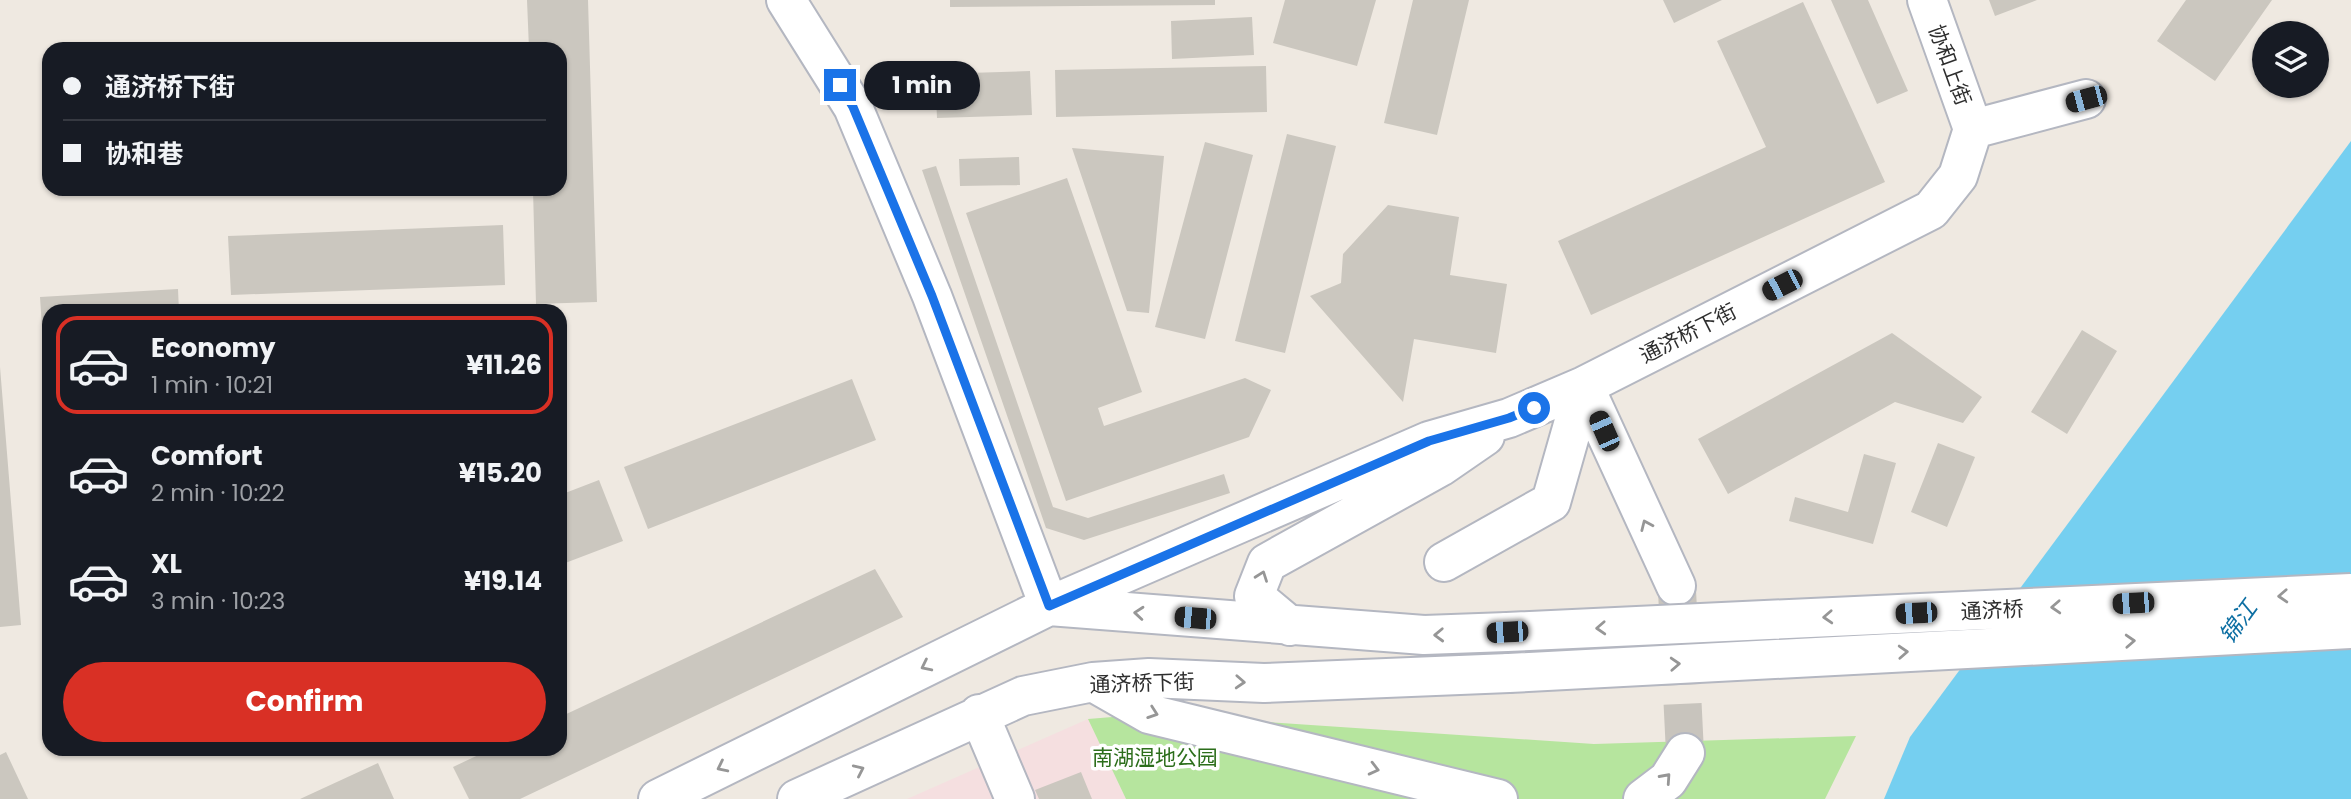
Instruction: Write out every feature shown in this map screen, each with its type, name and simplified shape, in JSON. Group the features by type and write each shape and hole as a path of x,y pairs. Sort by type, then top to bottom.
{"street":[{"path":"786,0 853,107 932,296 1049,606 1290,626"},
{"name":"协和上街","path":"1927,0 1973,129"},
{"path":"1973,129 2086,99"},
{"name":"通济桥下街","path":"658,799 1049,606 1429,441 1509,418 1584,386 1931,209 1958,176 1973,129"},
{"path":"1444,562 1551,502 1584,386"},
{"path":"1584,386 1676,586"},
{"name":"通济桥下街","path":"1290,626 1254,596 1267,563 1440,467 1509,418"},
{"name":"通济桥","path":"1290,626 1424,635 2351,593"},
{"name":"通济桥","path":"1509,673 2351,629"},
{"name":"通济桥下街","path":"797,799 1023,696 1093,682 1149,678 1264,683 1509,673"},
{"path":"1093,682 1149,714 1498,799"},
{"path":"979,714 1015,799"},
{"path":"1643,799 1668,780 1685,753"}],"shaded area":[{"path":"1088,719 1126,799 907,799"}],"green space":[{"name":"南湖湿地公园","path":"1149,714 1594,744 1856,736 1825,799 1126,799 1088,719"}],"water":[{"name":"锦江","path":"2351,141 2351,799 1884,799 1910,737"}],"building":[{"path":"527,0 588,0 597,302 536,304 533,196 567,196 567,42 529,42"},
{"path":"950,0 1215,0 1215,5 950,7"},
{"path":"1285,0 1376,0 1357,66 1273,43"},
{"path":"1413,0 1469,0 1437,135 1384,123"},
{"path":"1663,0 1722,0 1674,23"},
{"path":"1831,0 1868,0 1908,91 1877,104"},
{"path":"1989,0 2037,0 1995,16"},
{"path":"2186,0 2272,0 2257,21 2252,21 2252,28 2215,81 2157,41"},
{"path":"1803,2 1885,182 1591,315 1558,241 1766,147 1717,41"},
{"path":"1252,17 1254,55 1172,59 1171,21"},
{"path":"1266,66 1267,112 1056,117 1055,70"},
{"path":"1030,71 1032,115 937,118 935,74"},
{"path":"1287,134 1336,146 1285,353 1235,341"},
{"path":"1205,142 1253,155 1205,339 1155,327"},
{"path":"1072,148 1164,156 1149,313 1127,311"},
{"path":"1019,157 1020,185 960,186 959,159"},
{"path":"936,166 1053,507 1088,518 1224,474 1230,493 1084,540 1046,528 922,170"},
{"path":"1067,178 1142,392 1098,408 1104,426 1245,378 1271,390 1249,437 1066,501 966,213"},
{"path":"1388,205 1459,217 1450,275 1507,284 1496,353 1414,339 1403,402 1310,296 1341,283 1343,254"},
{"path":"503,225 505,285 231,295 228,236"},
{"path":"178,289 179,304 42,304 42,327 40,297"},
{"path":"2082,330 2117,351 2067,434 2031,412"},
{"path":"1892,333 1982,397 1963,423 1895,402 1728,494 1698,439"},
{"path":"0,367 21,625 0,627"},
{"path":"852,379 876,440 648,529 624,467"},
{"path":"1938,443 1975,457 1947,527 1911,512"},
{"path":"1864,454 1896,463 1873,544 1789,521 1795,497 1848,512"},
{"path":"599,480 623,541 567,562 567,492"},
{"path":"875,569 903,617 520,799 469,799 453,767 476,756 567,756 567,714"},
{"path":"6,752 28,799 0,799 0,755"},
{"path":"378,763 394,799 300,799"},
{"path":"1081,772 1092,799 1039,799 1035,790"}],"tunnel":[{"path":"1677,590 1685,753"}],"route":[{"path":"840,85 853,107 932,296 1049,606 1429,441 1534,408"}]}
